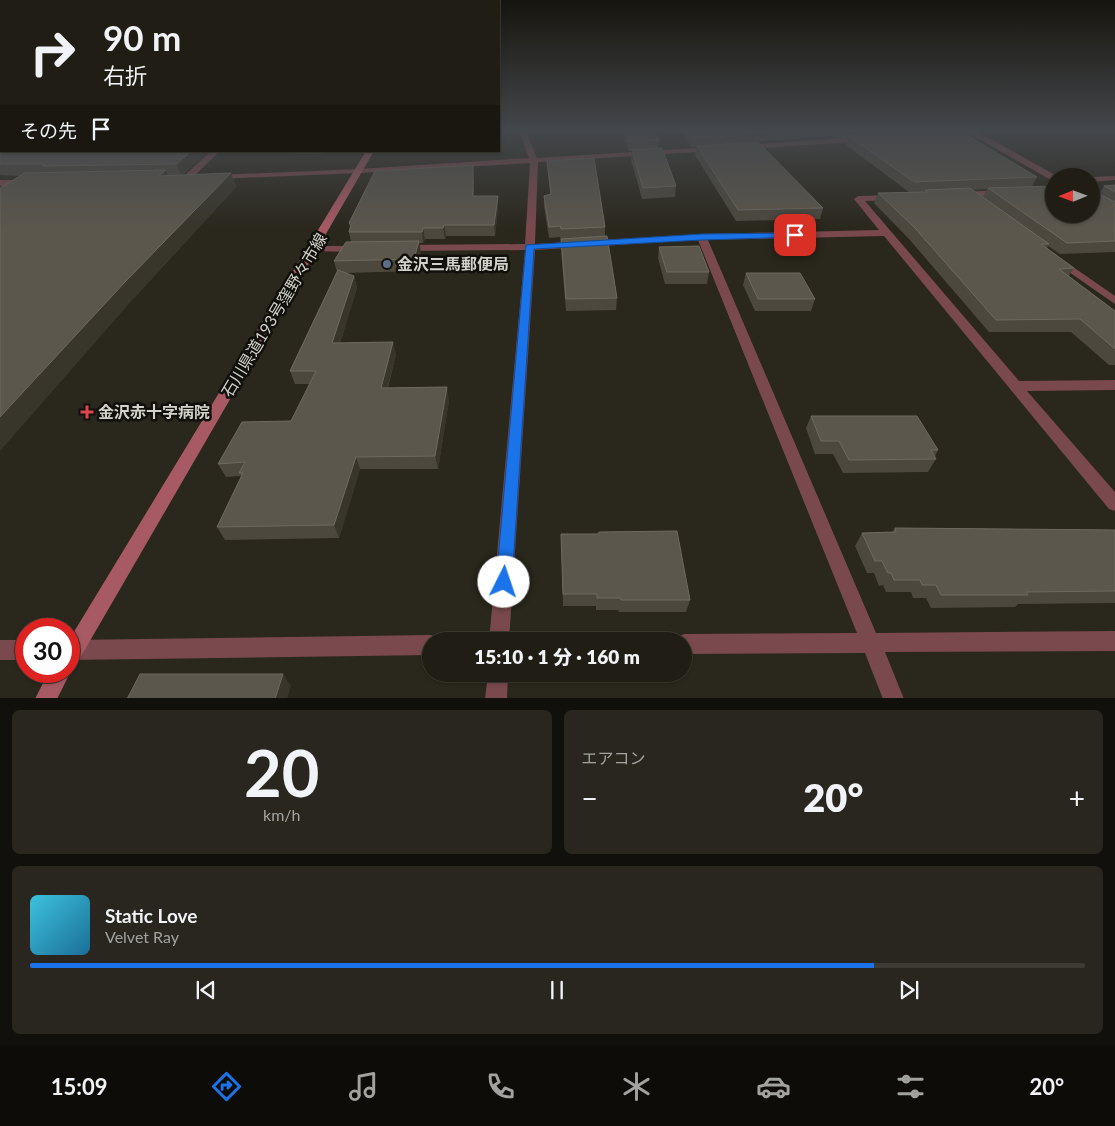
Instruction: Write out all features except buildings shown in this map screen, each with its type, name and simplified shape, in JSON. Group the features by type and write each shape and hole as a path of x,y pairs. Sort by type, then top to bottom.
{"main road":[{"name":"石川県道193号窪野々市線","path":"80,635 363,164"},
{"path":"45,698 54,683"}],"street":[{"path":"186,179 203,164"},
{"path":"205,178 477,164"},
{"path":"501,632 530,247 534,164"},
{"path":"1028,164 1045,173"},
{"path":"176,179 195,178"},
{"path":"1100,179 1115,178"},
{"path":"0,183 36,183"},
{"path":"951,195 1016,193"},
{"path":"969,195 984,206"},
{"path":"904,197 858,199 1115,504"},
{"path":"392,248 530,247 702,237 888,233"},
{"path":"702,237 894,698"},
{"path":"313,249 372,248"},
{"path":"1054,256 1115,300"},
{"path":"1016,386 1115,385"},
{"path":"692,644 1115,641"},
{"path":"80,652 422,645"},
{"path":"0,650 15,650"},
{"path":"496,698 497,682"}],"place":[{"name":"金沢三馬郵便局","path":"387,264"},
{"name":"金沢赤十字病院","path":"87,412"}],"route":[{"path":"504,582 530,247 702,237 795,235"}]}
